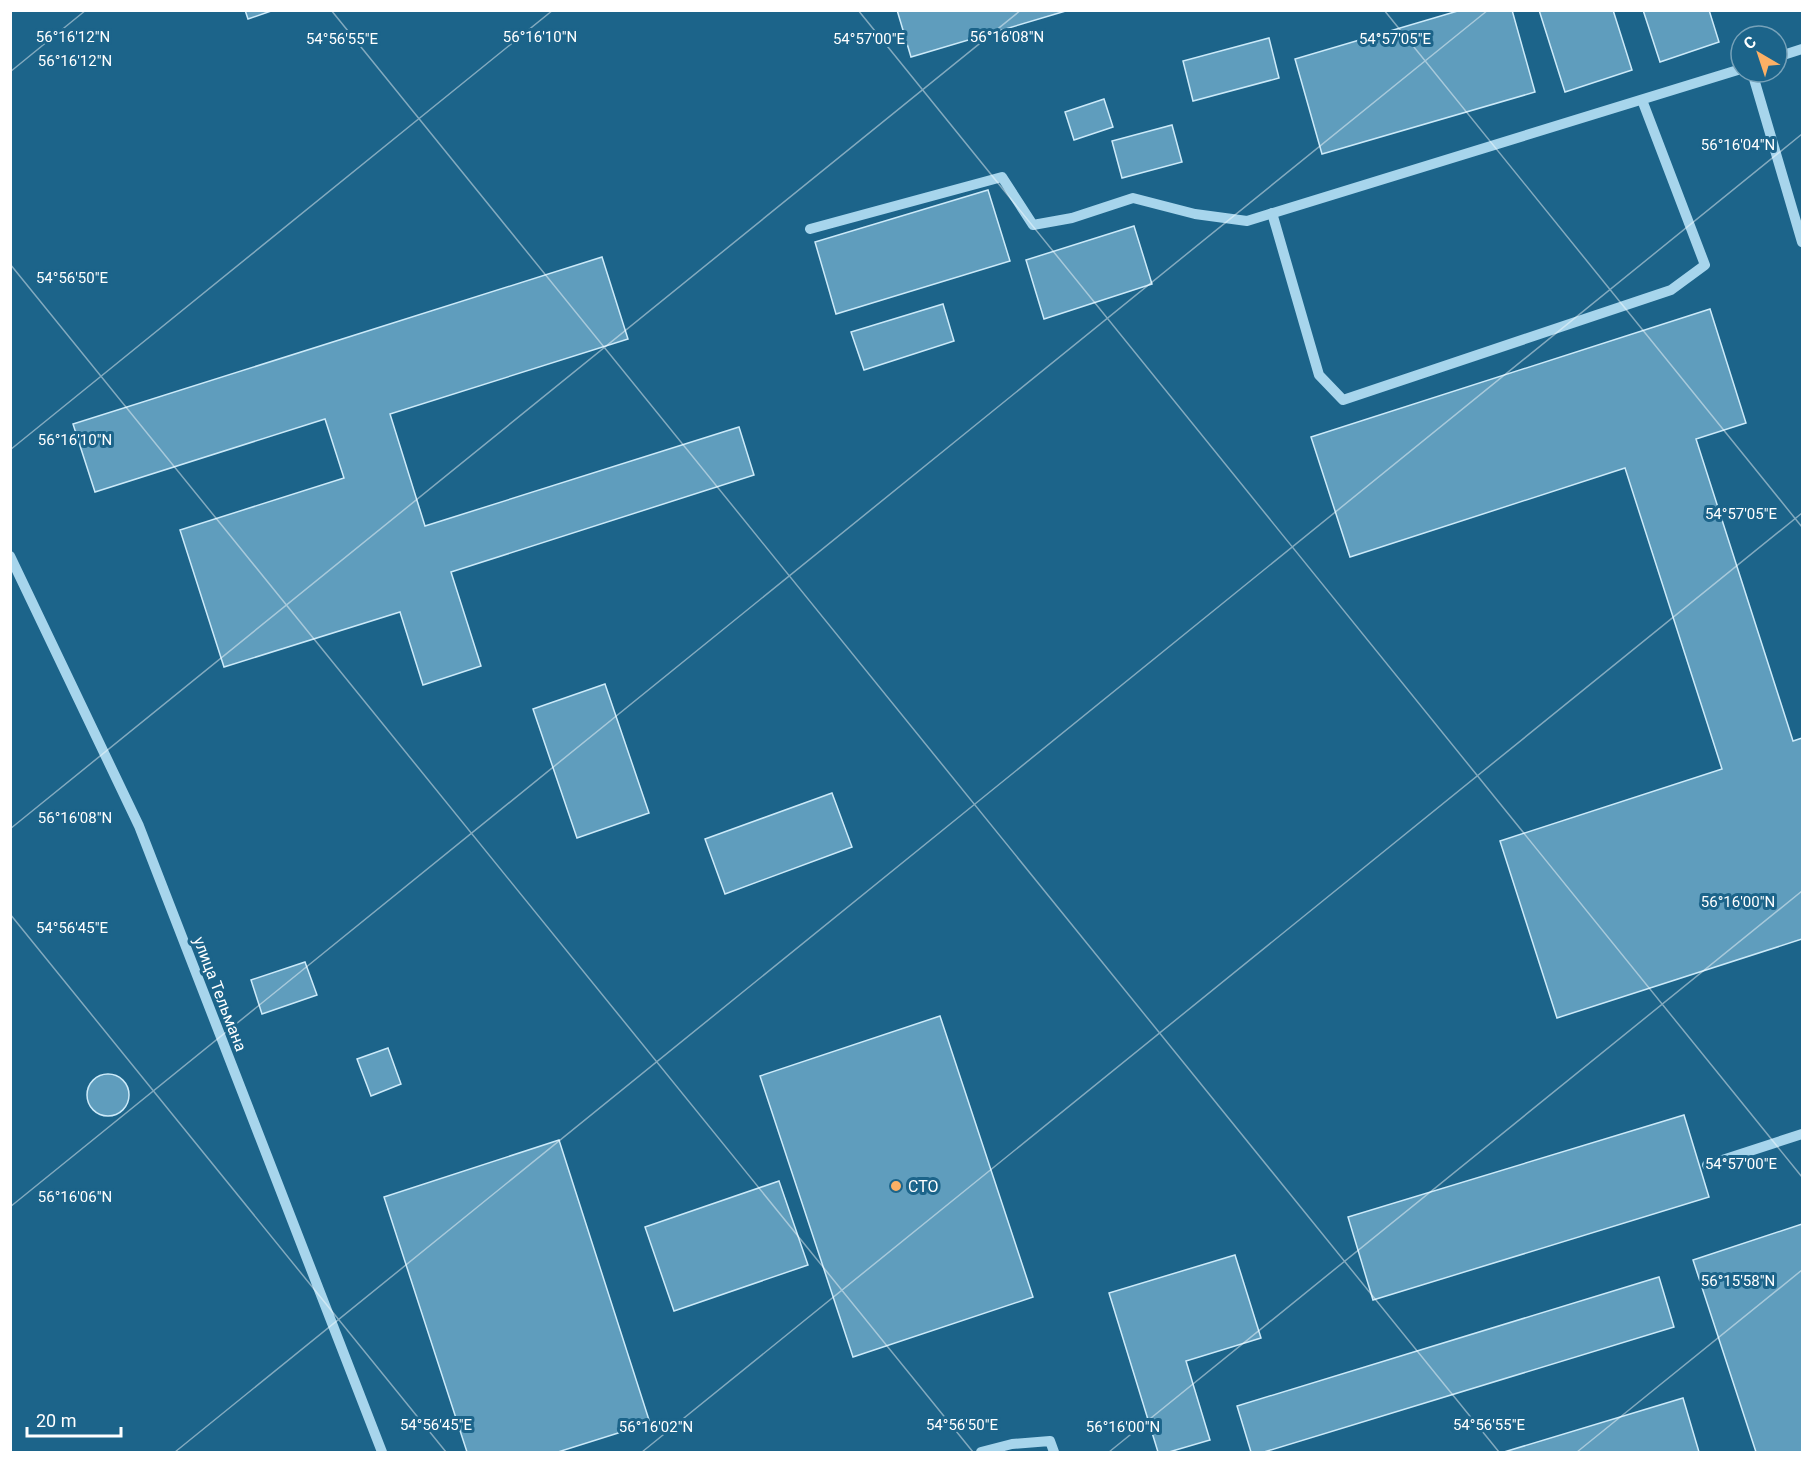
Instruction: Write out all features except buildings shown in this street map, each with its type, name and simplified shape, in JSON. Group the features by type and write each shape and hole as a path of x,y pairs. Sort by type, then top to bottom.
{"street":[{"path":"810,229 1002,177 1033,225 1072,218 1133,198 1195,214 1247,221 1729,73"},
{"path":"1756,84 1803,242"},
{"path":"1272,213 1319,375 1343,400 1671,290 1705,265 1642,100"},
{"name":"улица Тельмана","path":"10,555 139,826 382,1452"},
{"path":"1707,1165 1803,1134"},
{"path":"981,1452 1012,1444 1050,1441 1054,1452"}],"place":[{"name":"СТО","path":"896,1186"}]}
